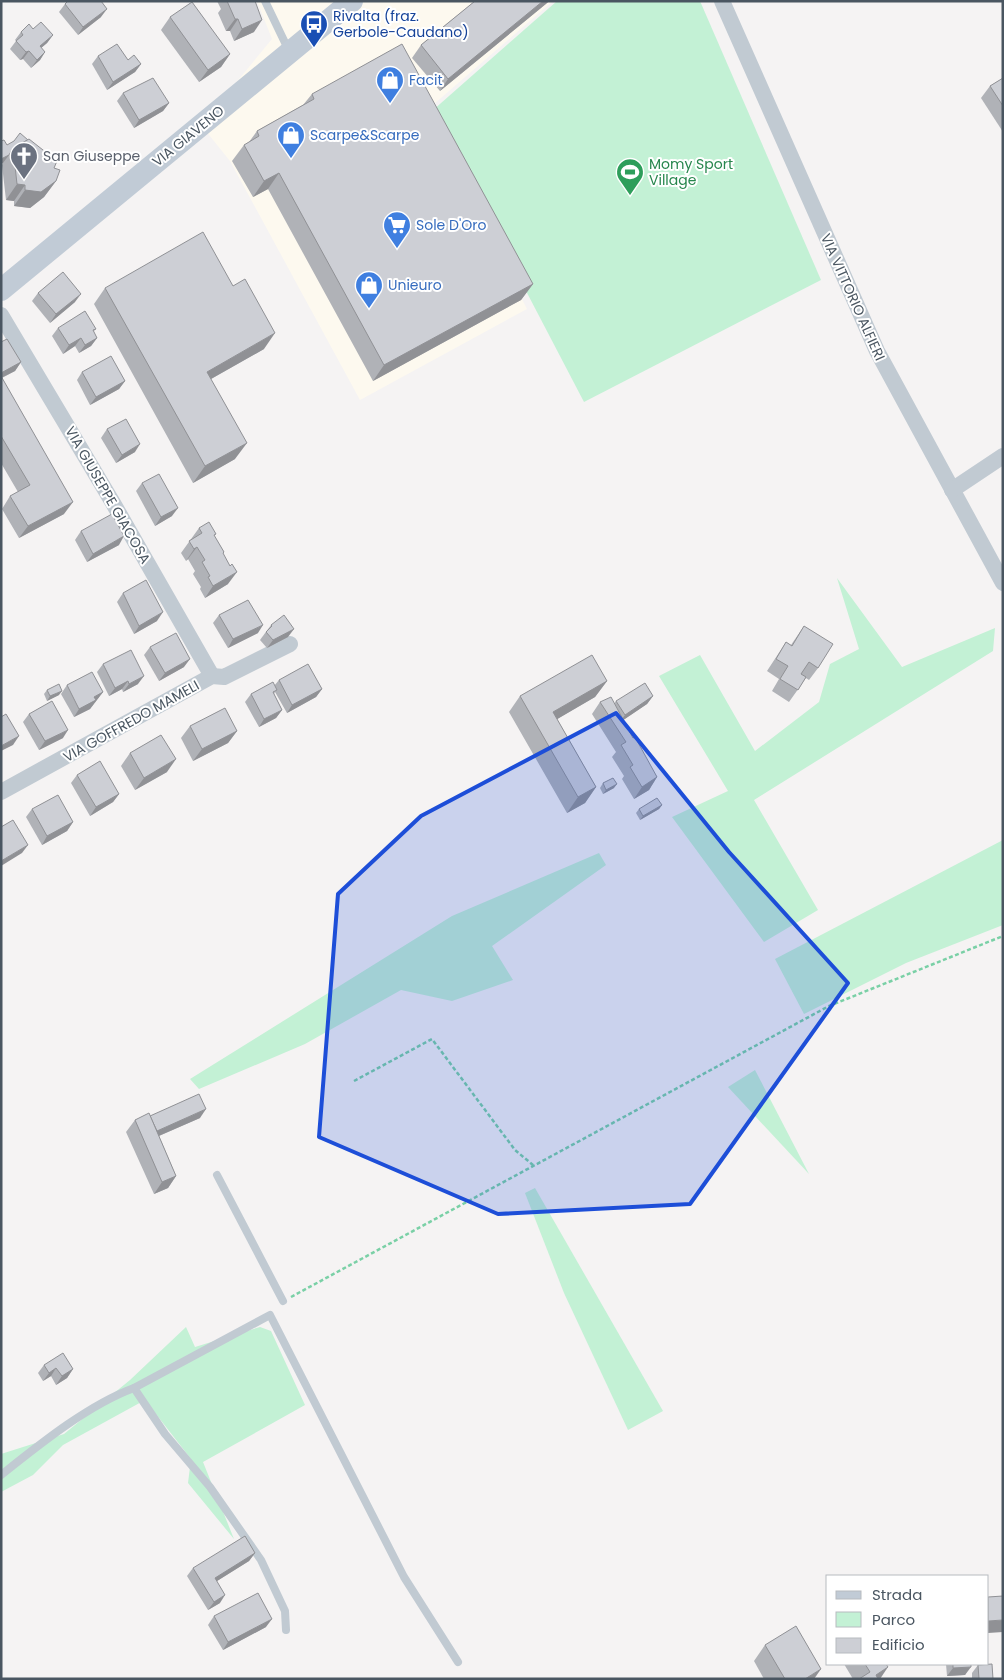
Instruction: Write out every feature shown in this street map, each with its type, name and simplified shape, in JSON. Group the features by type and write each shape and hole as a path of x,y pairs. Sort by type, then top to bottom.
{"main road":[{"name":"VIA GIAVENO","path":"1,290 352,1"}],"street":[{"name":"VIA VITTORIO ALFIERI","path":"722,1 877,351 1003,583"},
{"name":"VIA GIUSEPPE GIACOSA","path":"1,316 104,486 212,676"},
{"path":"952,490 1003,456"},
{"name":"VIA GOFFREDO MAMELI","path":"1,792 212,676 224,677 290,644"}],"lane":[{"path":"265,1 290,53"},
{"path":"217,1175 283,1301"},
{"path":"1,1475 50,1436 117,1395 134,1388 270,1315 404,1578 458,1662"},
{"path":"134,1388 165,1434 210,1487 261,1560 285,1611 286,1630"}],"path":[{"path":"283,1301 829,1006 1003,936"},
{"path":"354,1081 432,1039 515,1150 533,1165"}],"highlighted area":[{"path":"616,713 729,852 848,983 690,1204 498,1214 319,1137 338,894 421,816"}],"shaded area":[{"path":"257,1 553,1 427,110 527,309 360,400 230,161 201,125 272,39"}],"green space":[{"name":"Momy Sport Village","path":"557,1 700,1 821,280 584,402 432,111"},
{"path":"837,578 902,667 995,628 993,651 754,800 818,910 764,942 672,817 728,791 659,676 700,655 755,751 819,702 830,664 859,649"},
{"path":"1003,840 1003,925 906,963 804,1014 775,959"},
{"path":"599,853 606,865 492,946 513,980 452,1001 401,990 305,1044 199,1089 190,1079 452,916"},
{"path":"755,1070 809,1174 728,1087"},
{"path":"535,1188 663,1411 628,1430 564,1293 525,1193"},
{"path":"186,1327 195,1347 260,1327 271,1331 305,1405 203,1462 234,1539 188,1483 191,1459 145,1400 63,1445 33,1475 1,1492 1,1454 64,1434 130,1380"}],"building":[{"path":"68,1 101,1 107,9 83,27 65,4"},
{"path":"227,1 255,1 262,20 242,29"},
{"path":"475,1 543,1 448,79 421,45"},
{"path":"192,2 230,54 208,70 170,17"},
{"path":"41,22 53,35 40,46 45,52 37,60 16,41 23,35 21,32 29,24 33,29"},
{"path":"117,44 128,60 134,55 141,64 113,82 98,56"},
{"name":"Sole D'Oro","path":"402,44 533,284 384,365 279,173 264,181 244,145 259,136 257,131 314,99 312,94"},
{"path":"153,78 169,103 139,120 123,93"},
{"path":"1003,78 1003,106 990,86"},
{"path":"20,133 28,140 13,148 9,155 1,159 1,141 4,140 7,145 14,141"},
{"path":"29,139 57,161 54,168 60,170 56,181 41,192 25,190 25,185 17,184 13,148"},
{"path":"203,232 233,286 245,279 275,333 207,372 247,443 205,466 105,288"},
{"path":"63,272 81,294 56,314 38,293"},
{"path":"85,311 96,329 93,330 97,338 85,345 81,338 69,345 58,328"},
{"path":"7,339 21,362 1,373 1,342"},
{"path":"111,356 125,381 96,397 82,372"},
{"path":"1,376 73,502 28,526 10,496 30,485 1,436"},
{"path":"126,419 140,444 122,455 107,429"},
{"path":"159,474 178,508 161,517 142,483"},
{"path":"112,514 124,536 93,554 81,531"},
{"path":"209,522 230,566 232,564 237,572 213,586 202,562 205,560 197,547 194,549 189,541 202,533 199,528"},
{"path":"146,580 163,612 139,626 123,593"},
{"path":"248,600 263,625 233,639 219,615"},
{"path":"284,615 294,629 273,640 266,632 271,625"},
{"path":"804,626 833,644 818,668 809,662 801,674 806,677 798,690 780,679 788,666 776,659 786,642 792,646"},
{"path":"176,633 190,659 165,673 150,647"},
{"path":"131,650 144,676 129,684 128,681 115,688 103,664"},
{"path":"592,655 607,681 553,712 596,787 578,797 520,696"},
{"path":"308,664 322,689 292,705 279,680"},
{"path":"92,672 103,692 94,697 96,700 79,709 67,685"},
{"path":"273,682 277,690 273,692 282,710 264,719 251,694"},
{"path":"645,683 653,696 625,715 616,701"},
{"path":"59,684 62,691 50,696 47,690"},
{"path":"611,697 657,777 642,787 630,767 633,765 621,745 626,742 600,702"},
{"path":"52,701 68,730 45,741 29,714"},
{"path":"225,708 237,731 202,749 190,726"},
{"path":"6,714 19,736 1,746 1,717"},
{"path":"161,735 176,759 144,778 130,753"},
{"path":"100,761 119,794 96,807 77,775"},
{"path":"613,778 617,784 606,790 603,783"},
{"path":"58,795 73,822 47,836 32,809"},
{"path":"657,798 662,805 643,816 639,809"},
{"path":"13,820 28,845 1,861 1,827"},
{"path":"199,1094 206,1109 157,1131 150,1116"},
{"path":"149,1113 176,1176 162,1182 135,1120"},
{"path":"63,1353 73,1369 62,1376 56,1368 49,1373 44,1365"},
{"path":"245,1536 255,1553 215,1578 225,1595 214,1602 193,1568"},
{"path":"258,1593 272,1619 228,1642 214,1616"},
{"path":"1003,1596 1003,1620 989,1621 989,1597"},
{"path":"796,1626 821,1669 805,1679 785,1679 765,1645"},
{"path":"992,1664 993,1679 979,1679 978,1665"},
{"path":"866,1665 887,1665 888,1667 876,1675 878,1679 859,1679 870,1672"},
{"path":"953,1665 971,1665 971,1667 953,1668"}],"place":[{"name":"Rivalta (fraz. Gerbole-Caudano)","path":"314,48"},
{"name":"Facit","path":"390,104"},
{"name":"Scarpe&Scarpe","path":"291,159"},
{"name":"San Giuseppe","path":"24,180"},
{"name":"Momy Sport Village","path":"630,196"},
{"name":"Sole D'Oro","path":"397,249"},
{"name":"Unieuro","path":"369,309"}]}
